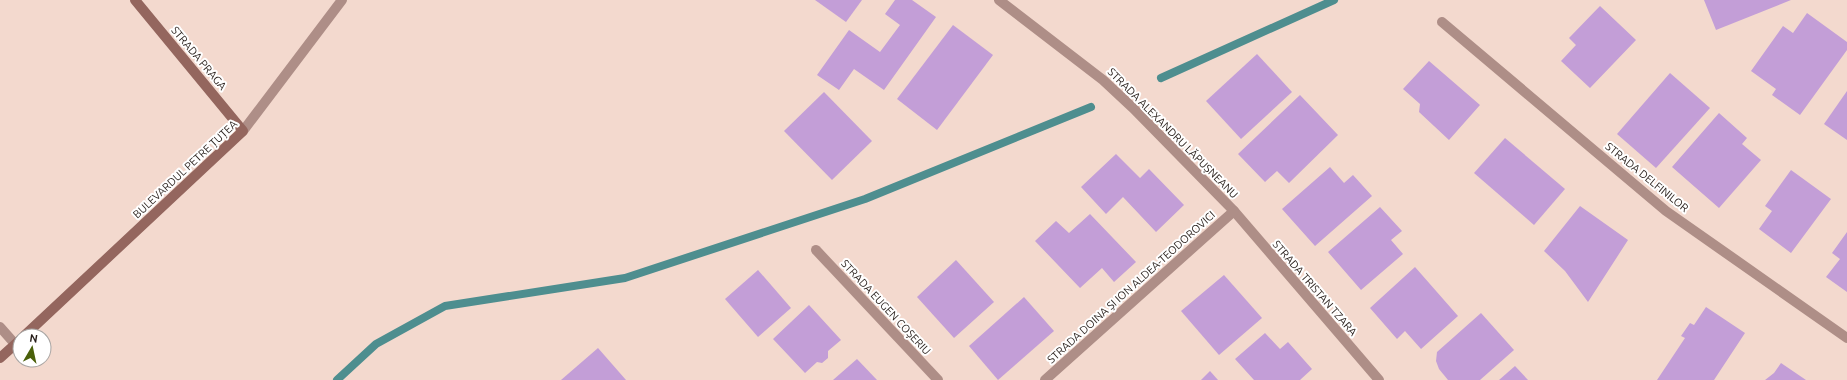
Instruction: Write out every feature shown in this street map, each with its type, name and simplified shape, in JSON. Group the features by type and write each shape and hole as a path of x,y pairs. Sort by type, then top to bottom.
{"street":[{"name":"STRADA PRAGA","path":"135,0 244,131"},
{"name":"BULEVARDUL PETRE ȚUȚEA","path":"33,328 244,131 342,0"},
{"name":"STRADA ALEXANDRU LĂPUȘNEANU","path":"999,0 1103,80 1133,108 1234,211"},
{"name":"STRADA DELFINILOR","path":"1442,22 1666,210 1847,338"},
{"name":"STRADA DOINA ȘI ION ALDEA-TEODOROVICI","path":"1045,380 1234,211"},
{"name":"STRADA TRISTAN TZARA","path":"1234,211 1379,380"},
{"name":"STRADA EUGEN COȘERIU","path":"816,250 938,380"},
{"path":"0,327 12,337"},
{"path":"0,358 12,347"}],"building":[{"path":"815,0 862,0 846,22"},
{"path":"895,0 912,0 936,17 884,90 854,69 839,90 817,75 849,30 880,52 900,25 885,14"},
{"path":"1704,0 1791,0 1716,30"},
{"path":"1600,6 1636,40 1590,88 1561,61 1576,45 1569,38"},
{"path":"1807,13 1847,42 1847,50 1800,115 1772,95 1776,89 1751,71 1783,26 1793,33"},
{"path":"953,25 993,55 937,130 897,99"},
{"path":"1257,54 1292,92 1241,139 1206,101"},
{"path":"1429,61 1480,105 1449,140 1419,112 1420,104 1403,89"},
{"path":"1670,73 1710,108 1656,168 1617,134"},
{"path":"1847,91 1847,140 1824,124"},
{"path":"824,92 872,141 832,180 784,131"},
{"path":"1300,95 1338,135 1289,183 1277,171 1265,182 1238,154"},
{"path":"1719,113 1747,138 1742,144 1761,160 1719,208 1672,167"},
{"path":"1505,138 1565,189 1534,225 1474,173"},
{"path":"1116,154 1140,178 1149,169 1184,205 1156,232 1123,197 1106,214 1081,187"},
{"path":"1330,167 1344,183 1353,175 1372,196 1315,246 1282,209"},
{"path":"1791,170 1831,199 1791,253 1759,229 1772,211 1765,206"},
{"path":"1580,206 1628,240 1588,302 1565,271 1544,251"},
{"path":"1380,207 1402,231 1391,240 1403,254 1361,290 1328,252"},
{"path":"1090,214 1136,262 1114,282 1102,268 1080,288 1035,241 1056,221 1069,233"},
{"path":"1847,232 1847,292 1826,277 1840,259 1832,253"},
{"path":"956,260 994,302 954,338 917,297"},
{"path":"1415,267 1458,316 1421,349 1405,331 1397,339 1370,308"},
{"path":"758,270 791,308 758,337 725,299"},
{"path":"1224,275 1262,318 1219,355 1181,311"},
{"path":"1024,297 1054,331 998,380 969,346"},
{"path":"809,305 841,340 828,351 828,358 822,363 817,362 805,373 773,339"},
{"path":"1706,307 1745,333 1714,380 1657,380 1685,338 1681,336 1690,323 1694,325"},
{"path":"1481,313 1514,350 1480,380 1448,380 1439,369 1436,361 1437,352"},
{"path":"1265,333 1280,349 1288,342 1312,369 1300,380 1254,380 1235,359"},
{"path":"598,348 626,380 561,380"},
{"path":"857,359 877,380 833,380"},
{"path":"1781,363 1806,380 1765,380 1774,373"},
{"path":"1515,366 1528,380 1499,380"},
{"path":"1210,371 1218,380 1201,380"}],"waterway":[{"path":"1161,78 1334,0"},
{"path":"337,380 376,344 445,306 625,278 865,199 1091,107"}]}
